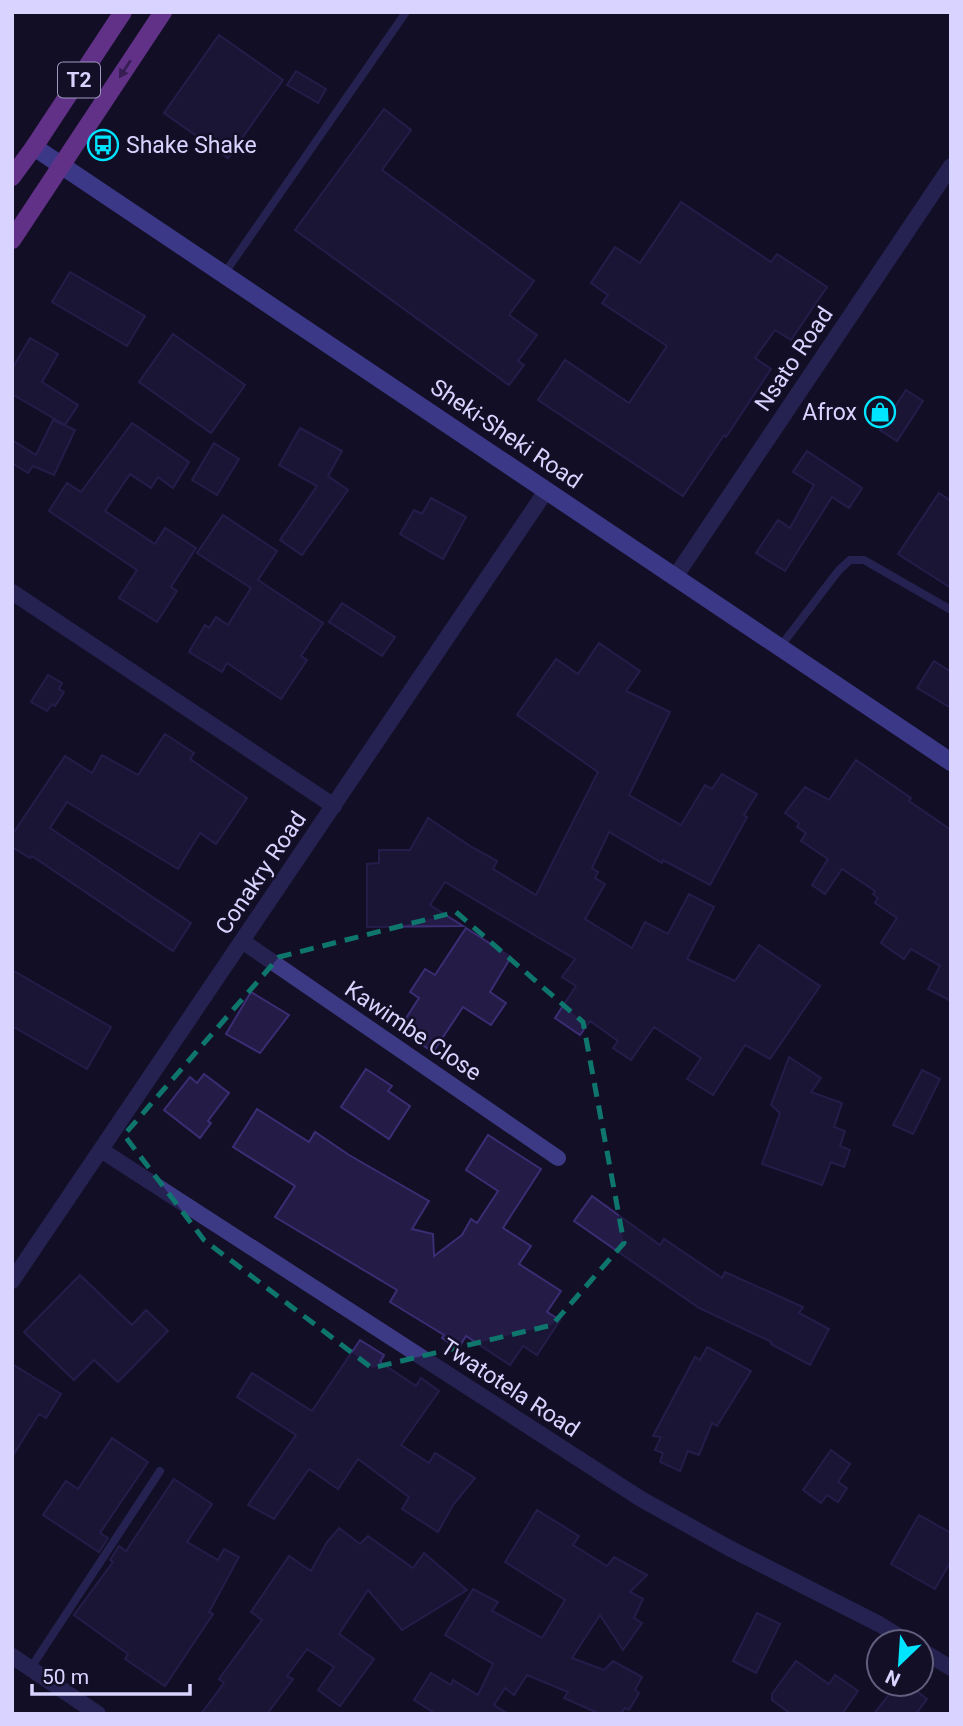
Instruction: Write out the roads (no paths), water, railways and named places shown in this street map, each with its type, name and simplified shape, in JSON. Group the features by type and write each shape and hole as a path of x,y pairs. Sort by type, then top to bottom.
{"main road":[{"name":"T2","path":"12,177 123,12"},
{"name":"T2","path":"12,240 163,12"}],"street":[{"path":"12,158 34,148"},
{"name":"Sheki-Sheki Road","path":"34,148 951,762"},
{"name":"Nsato Road","path":"675,577 951,166"},
{"name":"Conakry Road","path":"12,1281 547,491"},
{"path":"12,592 334,806"},
{"name":"Kawimbe Close","path":"242,942 558,1158"},
{"name":"Twatotela Road","path":"101,1150 640,1499 885,1628"},
{"path":"12,1656 98,1714"},
{"path":"935,1658 951,1668"}],"lane":[{"path":"224,274 406,12"},
{"path":"780,647 839,570 850,561 864,560 951,610"},
{"path":"30,1669 160,1471"}],"place":[{"name":"Shake Shake","path":"103,145"},
{"name":"Afrox","path":"880,412"}]}
